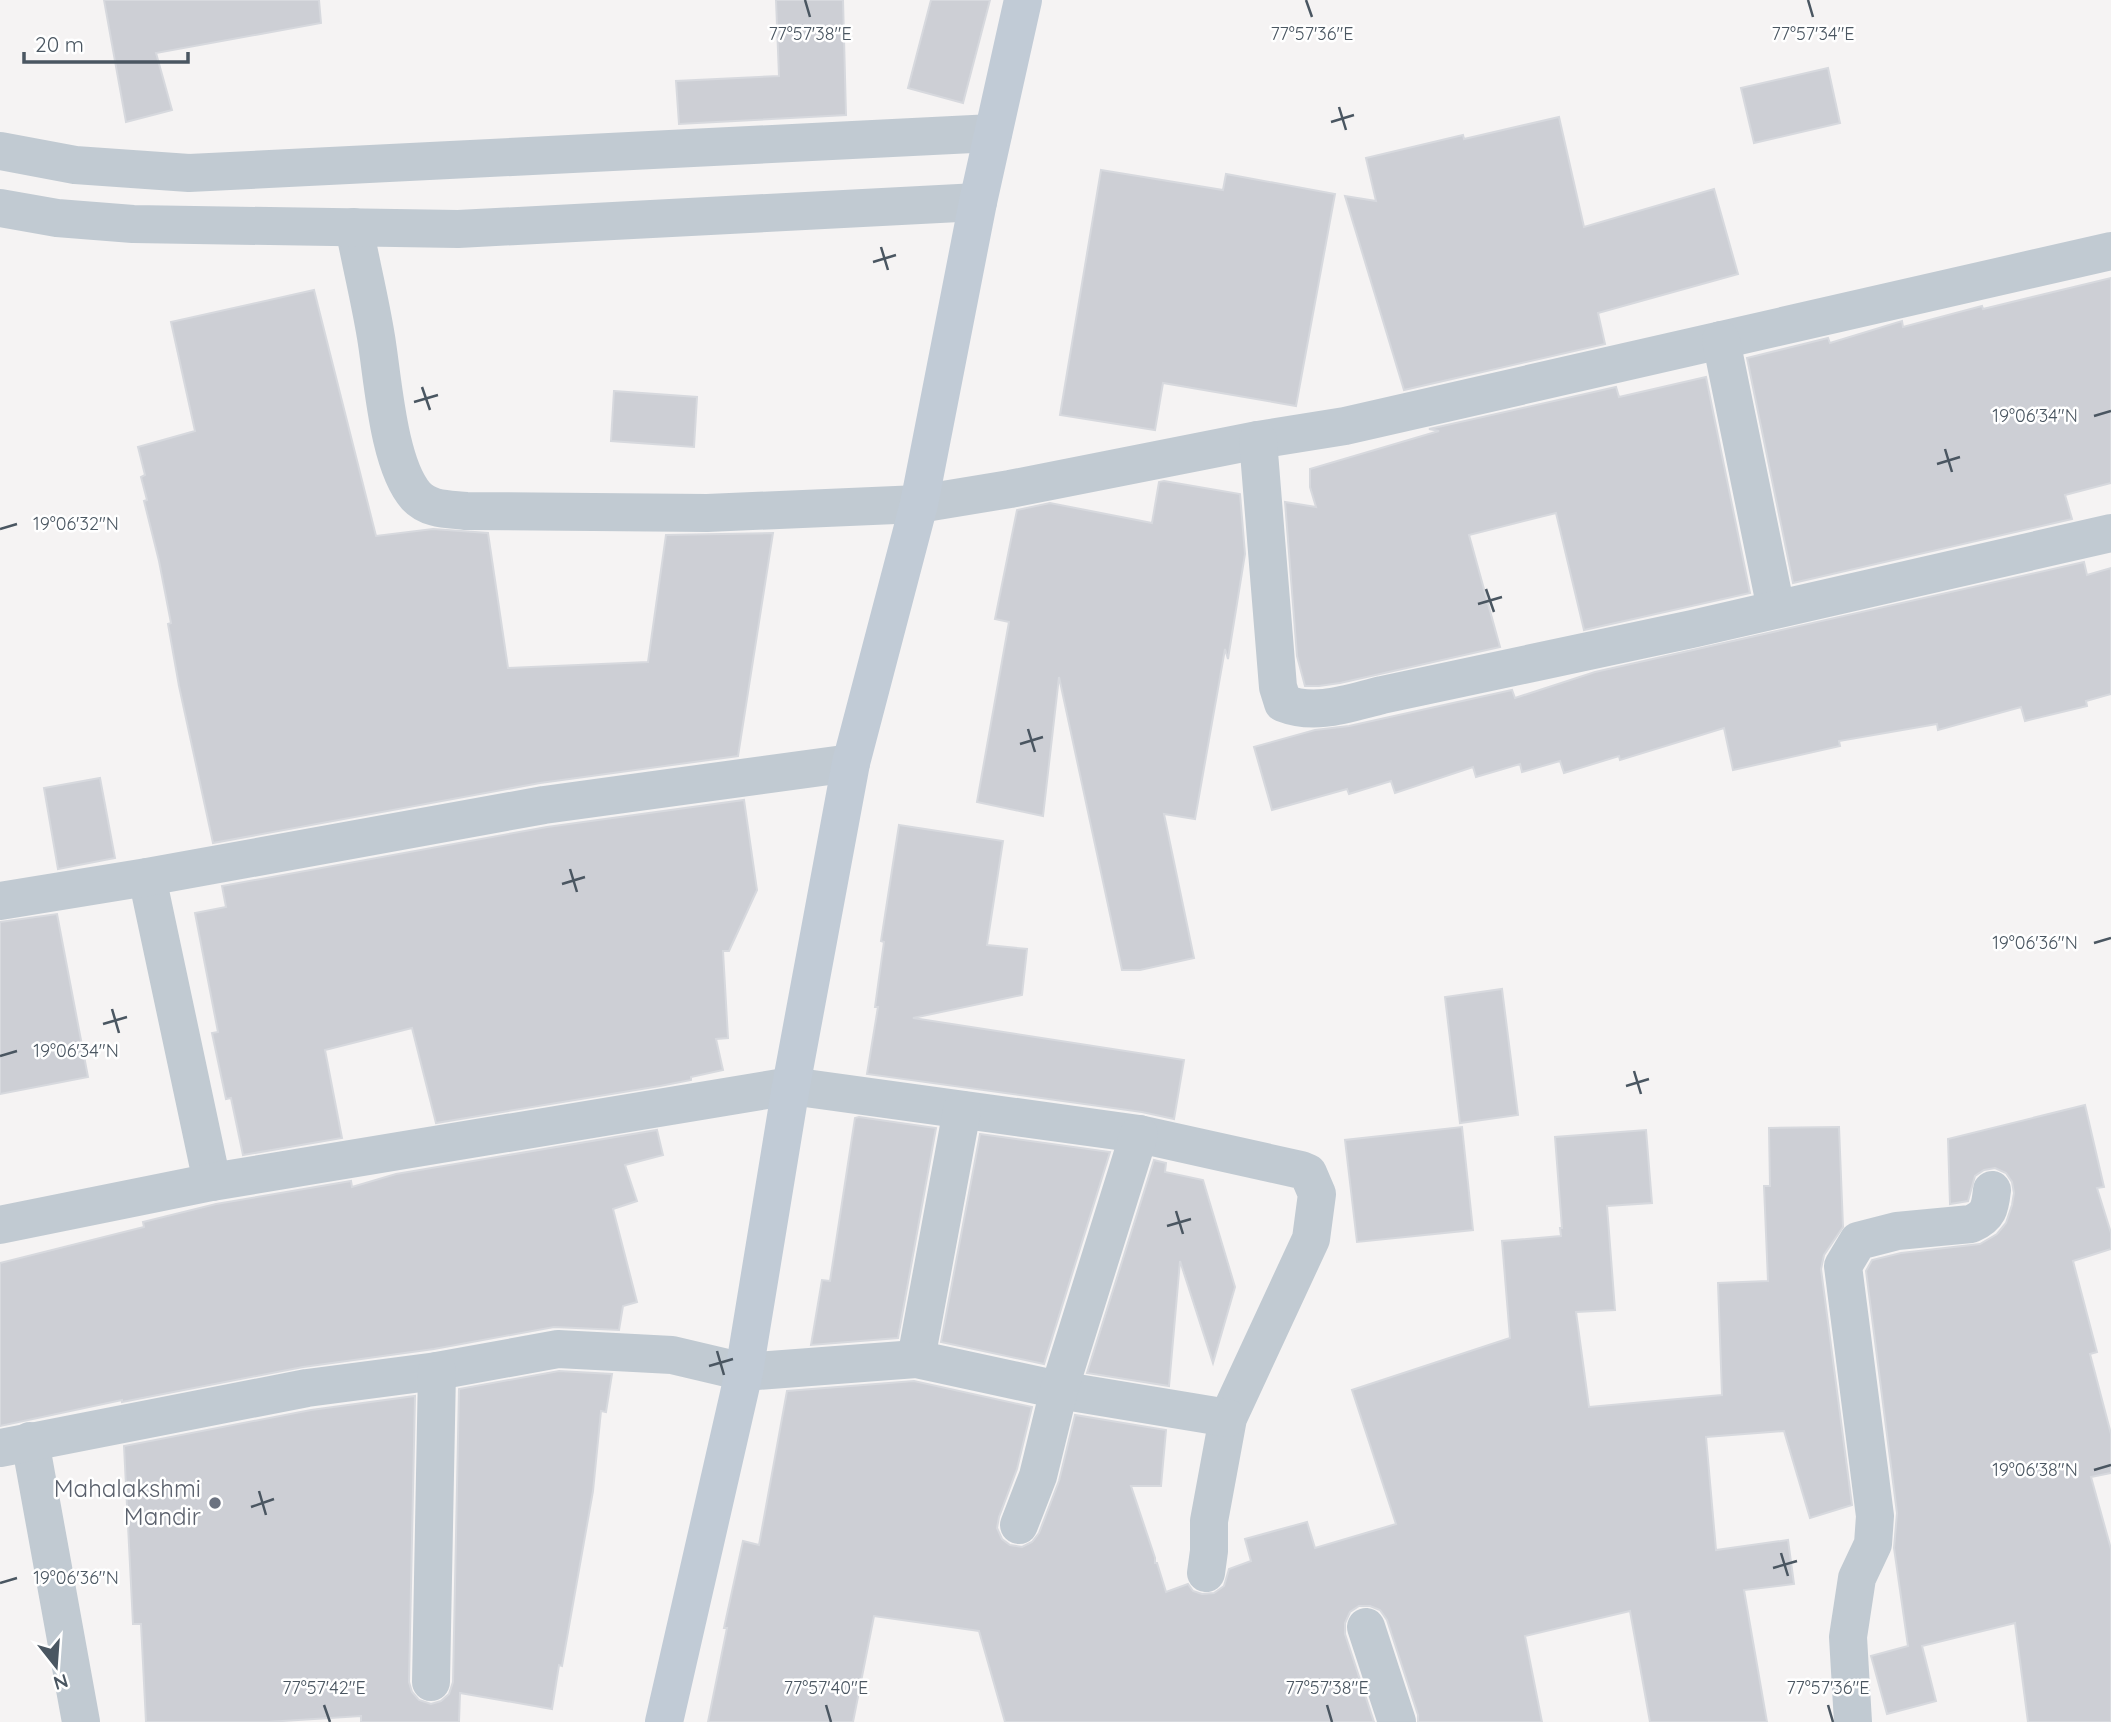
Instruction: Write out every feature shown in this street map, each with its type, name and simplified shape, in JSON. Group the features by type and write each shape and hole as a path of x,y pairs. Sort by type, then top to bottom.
{"main road":[{"path":"664,1722 744,1372 791,1086 851,763 919,504 978,202 1023,0"}],"street":[{"path":"0,151 75,165 189,173 993,133"},
{"path":"0,208 57,218 133,224 458,229 978,202"},
{"path":"354,227 376,334 393,446 408,483 418,497 435,508 466,511 706,513 919,504 1345,426 2111,251"},
{"path":"1721,340 1776,610"},
{"path":"1258,440 1278,687 1283,703 1314,710 1776,610 2111,533"},
{"path":"0,901 544,805 851,763"},
{"path":"147,877 212,1182"},
{"path":"0,1225 212,1182 791,1086 1139,1134 1301,1170 1308,1173 1317,1194 1311,1239 1227,1418 1209,1521 1206,1573"},
{"path":"916,1359 962,1110"},
{"path":"1019,1525 1038,1476 1059,1390 1139,1134"},
{"path":"1853,1722 1847,1637 1857,1578 1873,1544 1875,1516 1843,1266 1858,1241 1897,1231 1971,1224 1981,1220 1990,1207 1992,1190"},
{"path":"81,1722 15,1445 307,1388 438,1371 558,1349 672,1355 744,1372 916,1359 1059,1390 1227,1418"},
{"path":"431,1682 438,1371"},
{"path":"1366,1627 1397,1722"}],"building":[{"path":"104,0 319,0 321,23 156,53 172,110 126,122"},
{"path":"776,0 843,0 846,115 679,124 676,81 779,76"},
{"path":"931,0 990,0 963,103 908,88"},
{"path":"1828,68 1840,123 1754,143 1741,88"},
{"path":"1559,117 1584,227 1714,189 1738,274 1598,313 1605,344 1404,390 1345,196 1376,201 1366,158 1463,135 1464,139"},
{"path":"1101,170 1223,190 1226,174 1335,194 1296,406 1163,383 1155,430 1060,415"},
{"path":"2111,278 2111,483 2065,495 2072,519 1793,583 1747,358 1828,338 1830,343 1902,321 1903,327 1982,306 1983,309"},
{"path":"314,290 376,536 433,529 488,533 508,668 648,662 666,535 773,533 738,756 540,783 213,843 179,686 168,624 171,623 144,501 147,500 141,477 145,475 138,447 195,431 171,322"},
{"path":"1706,377 1750,593 1584,630 1556,513 1469,535 1500,647 1340,683 1305,686 1297,656 1285,502 1316,507 1310,487 1310,469 1439,431 1429,429 1616,387 1619,397"},
{"path":"614,391 697,397 694,447 611,441"},
{"path":"1159,482 1240,494 1245,554 1228,659 1225,649 1195,819 1164,814 1194,958 1140,970 1122,970 1059,677 1043,816 977,802 1009,622 995,619 1017,510 1050,503 1152,523"},
{"path":"2084,562 2087,575 2111,568 2111,694 2086,701 2087,706 2025,721 2021,707 1938,730 1937,724 1839,741 1840,746 1733,770 1724,728 1620,760 1619,756 1564,773 1560,761 1522,772 1520,764 1476,777 1473,767 1395,793 1391,781 1349,794 1347,789 1272,810 1254,747 1315,730 1349,726 1512,690 1515,698 1595,672"},
{"path":"100,778 115,858 58,869 44,788"},
{"path":"744,800 757,890 729,951 723,951 728,1038 716,1039 723,1070 660,1086 436,1123 412,1028 325,1050 342,1138 243,1155 231,1098 226,1099 212,1033 218,1032 195,913 226,907 222,886 547,827"},
{"path":"899,825 1003,841 987,945 1027,949 1022,995 913,1018 1184,1060 1174,1119 1142,1112 867,1074 878,1007 875,1007 884,942 881,941"},
{"path":"57,914 88,1077 0,1094 0,922"},
{"path":"1502,989 1518,1115 1460,1123 1445,997"},
{"path":"2085,1105 2104,1187 2097,1188 2111,1233 2111,1249 2073,1261 2097,1352 2090,1354 2111,1434 2111,1473 2091,1477 2111,1549 2111,1722 2028,1722 2015,1623 1922,1646 1936,1701 1887,1714 1871,1656 1908,1646 1894,1548 1897,1513 1866,1271 1872,1260 1901,1253 1980,1244 1997,1234 2006,1223 2014,1193 2012,1182 2006,1173 1995,1168 1984,1170 1975,1176 1968,1201 1950,1204 1948,1139"},
{"path":"855,1118 936,1128 898,1338 811,1345 822,1280 830,1281"},
{"path":"1462,1127 1473,1230 1357,1242 1345,1140"},
{"path":"1839,1127 1843,1227 1824,1255 1821,1269 1852,1505 1810,1518 1784,1431 1706,1437 1716,1550 1788,1540 1794,1584 1744,1590 1767,1722 1650,1722 1630,1611 1525,1636 1542,1722 1418,1722 1387,1620 1380,1610 1359,1606 1350,1612 1345,1623 1345,1634 1374,1722 1005,1722 979,1631 874,1616 853,1722 708,1722 727,1628 724,1628 743,1541 759,1545 787,1391 914,1381 1032,1407 1017,1469 997,1528 1002,1539 1010,1545 1022,1547 1032,1542 1039,1533 1059,1481 1075,1415 1166,1430 1161,1486 1131,1486 1166,1592 1188,1584 1193,1591 1202,1594 1214,1593 1224,1586 1229,1569 1251,1561 1245,1539 1307,1522 1315,1548 1396,1524 1352,1390 1510,1338 1502,1241 1561,1236 1555,1137 1646,1130 1652,1203 1607,1206 1615,1310 1576,1312 1589,1407 1722,1395 1718,1283 1768,1281 1764,1186 1770,1186 1769,1128"},
{"path":"657,1130 663,1155 625,1165 637,1201 613,1209 637,1302 623,1306 619,1330 554,1327 434,1349 303,1367 122,1400 0,1426 0,1263 144,1227 143,1222 216,1204 351,1181 352,1187 396,1174"},
{"path":"980,1134 1110,1152 1044,1364 941,1342"},
{"path":"1154,1160 1166,1163 1165,1172 1203,1180 1235,1287 1213,1363 1180,1261 1169,1386 1087,1373"},
{"path":"559,1371 612,1374 606,1412 601,1411 593,1491 552,1709 460,1693 459,1722 361,1722 361,1716 267,1722 146,1722 141,1624 133,1624 124,1446 311,1410 415,1396 409,1682 412,1692 419,1700 431,1704 441,1701 449,1694 453,1682 459,1389"}],"place":[{"name":"Mahalakshmi Mandir","path":"215,1503"}]}
